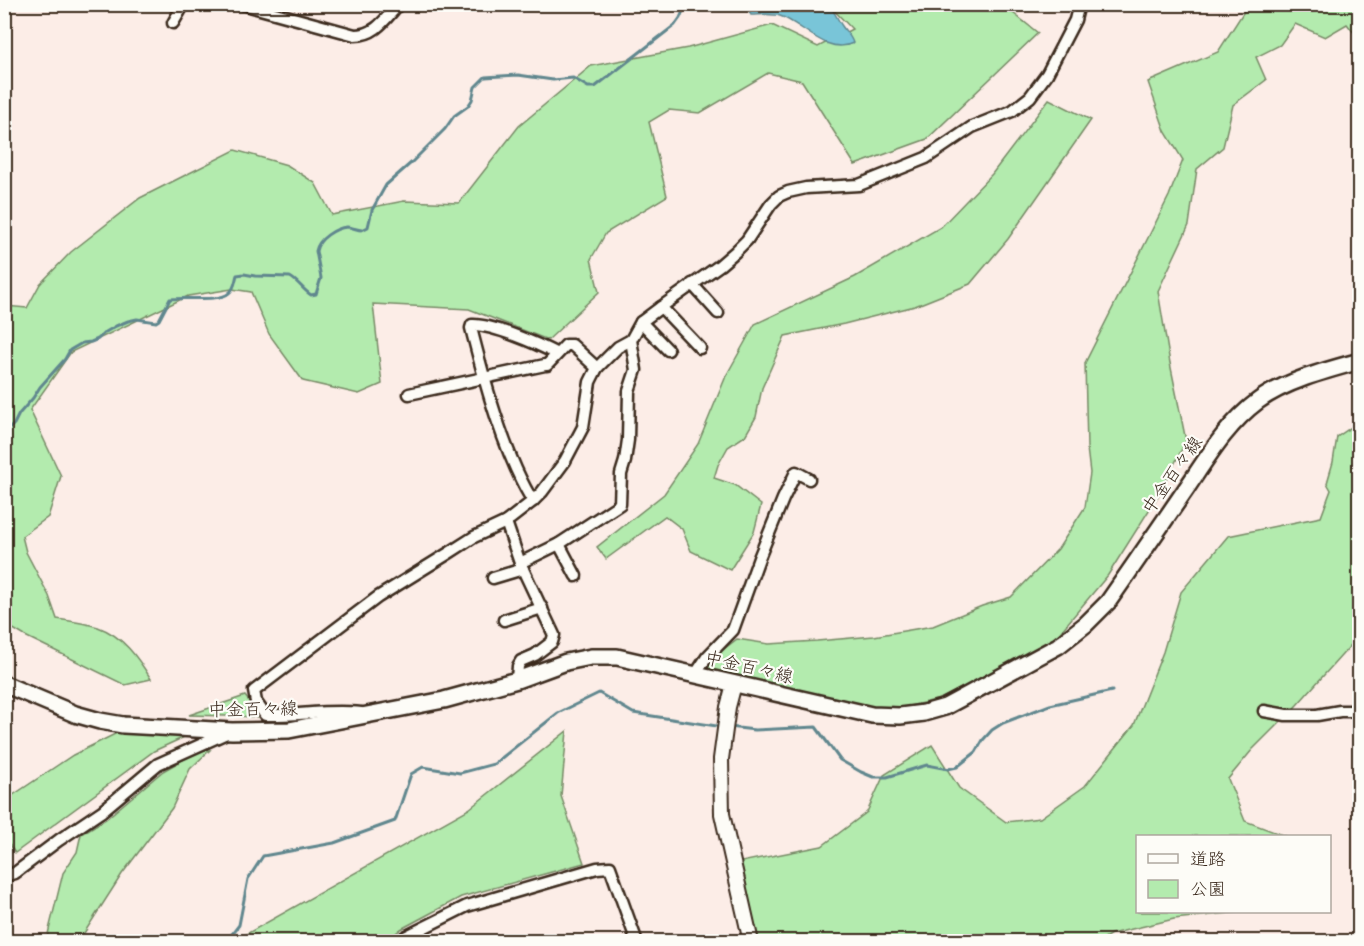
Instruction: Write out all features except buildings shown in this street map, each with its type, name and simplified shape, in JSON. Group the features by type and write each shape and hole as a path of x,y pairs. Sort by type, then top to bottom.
{"main road":[{"name":"中金百々線","path":"4,684 75,714 123,725 232,731 289,730 444,700 517,680 566,662 591,657 617,657 872,715 916,714 945,707 1058,646 1086,624 1108,603 1214,447 1235,421 1258,400 1278,389 1317,373 1359,361"}],"street":[{"path":"173,23 184,4"},
{"path":"242,4 267,7 355,35 374,31 399,4"},
{"path":"370,715 342,711 265,715 256,702 254,691 378,597 460,545 506,522 533,501 565,461 579,436 586,416 590,382 597,368 618,347 631,340 642,322 735,252 747,240 779,196 806,188 859,185 926,159 972,128 1012,111 1030,97 1047,74 1075,20 1079,4"},
{"path":"692,284 718,313"},
{"path":"661,307 700,348"},
{"path":"642,322 668,350"},
{"path":"533,501 510,455 483,378 471,328 472,325 481,325 557,354"},
{"path":"493,578 522,566 620,504 621,474 628,440 629,391 636,370 631,340"},
{"path":"409,394 547,364 566,345 572,345 597,368"},
{"path":"695,675 707,657 733,630 759,558 796,472 808,478"},
{"path":"506,522 522,566 554,635 552,642 535,655 521,661 518,666 517,680"},
{"path":"559,544 576,576"},
{"path":"504,620 542,608"},
{"path":"734,684 728,707 721,759 722,814 751,942"},
{"path":"1264,711 1286,714 1359,711"},
{"path":"4,870 8,875 15,873 102,811 158,764 232,731"},
{"path":"400,942 405,937 467,906 597,868 610,867 637,942"}],"green space":[{"path":"829,5 1003,5 1038,33 927,139 855,165 802,81 768,73 700,113 669,110 649,122 667,196 606,233 591,259 599,292 548,340 469,309 373,304 382,384 359,394 303,381 269,334 251,292 232,289 188,296 71,352 30,410 61,476 48,517 22,536 26,552 49,596 57,619 98,627 115,636 135,656 151,679 125,685 5,624 5,306 27,308 40,284 71,252 140,198 235,150 287,165 315,183 332,215 404,201 459,203 519,126 591,66 688,48 772,25 818,47 852,29"},
{"path":"1248,5 1359,5 1359,39 1347,24 1325,37 1295,24 1280,45 1256,57 1266,80 1233,105 1223,147 1197,169 1189,225 1158,291 1186,441 1158,496 1108,575 1052,642 940,699 901,708 872,709 706,669 716,655 737,639 769,644 817,641 874,636 933,626 1011,597 1058,549 1085,507 1090,473 1087,448 1085,363 1169,196 1183,160 1165,131 1148,82 1218,52"},
{"path":"1049,99 1091,120 1008,239 970,284 915,306 785,336 762,388 756,417 745,436 728,447 714,478 735,485 761,505 754,532 730,570 691,551 682,529 665,516 606,559 597,547 664,494 698,444 726,376 755,324 855,277 941,227 992,174"},
{"path":"1359,422 1359,636 1297,705 1252,750 1228,779 1245,821 1282,835 1136,835 1136,913 1231,913 1174,919 1111,934 1100,941 758,941 741,862 822,846 867,812 884,775 932,745 959,788 1006,822 1040,818 1085,786 1134,725 1163,652 1181,592 1228,536 1321,517 1331,490 1327,483 1337,437"},
{"path":"245,696 261,717 189,715"},
{"path":"567,731 561,796 584,863 461,897 401,929 386,941 234,941 469,809"},
{"path":"117,733 193,733 154,751 15,853 5,839 4,784 13,795 73,755"},
{"path":"200,750 210,750 190,769 172,808 122,874 79,941 44,942 63,873 77,852 81,834 106,819 163,771"}],"water":[{"path":"744,5 828,5 853,43 843,46 825,42 780,16 751,15"}],"waterway":[{"path":"4,431 14,424 19,414 70,350 82,343 98,339 104,333 128,321 137,319 156,322 170,299 224,296 232,289 237,275 244,274 290,277 311,295 316,294 321,278 316,251 320,242 332,232 342,228 362,230 368,227 372,210 386,185 445,129 454,116 468,106 475,87 485,77 518,75 553,80 573,78 588,87 595,87 675,25 686,4"},
{"path":"729,727 755,730 816,727 840,760 873,777 887,777 927,765 948,769 957,767 976,752 992,730 1003,723 1050,705 1112,691"},
{"path":"226,942 239,925 248,879 263,856 334,843 395,821 411,774 423,767 460,773 494,764 558,713 599,693 633,713 723,727"}]}
